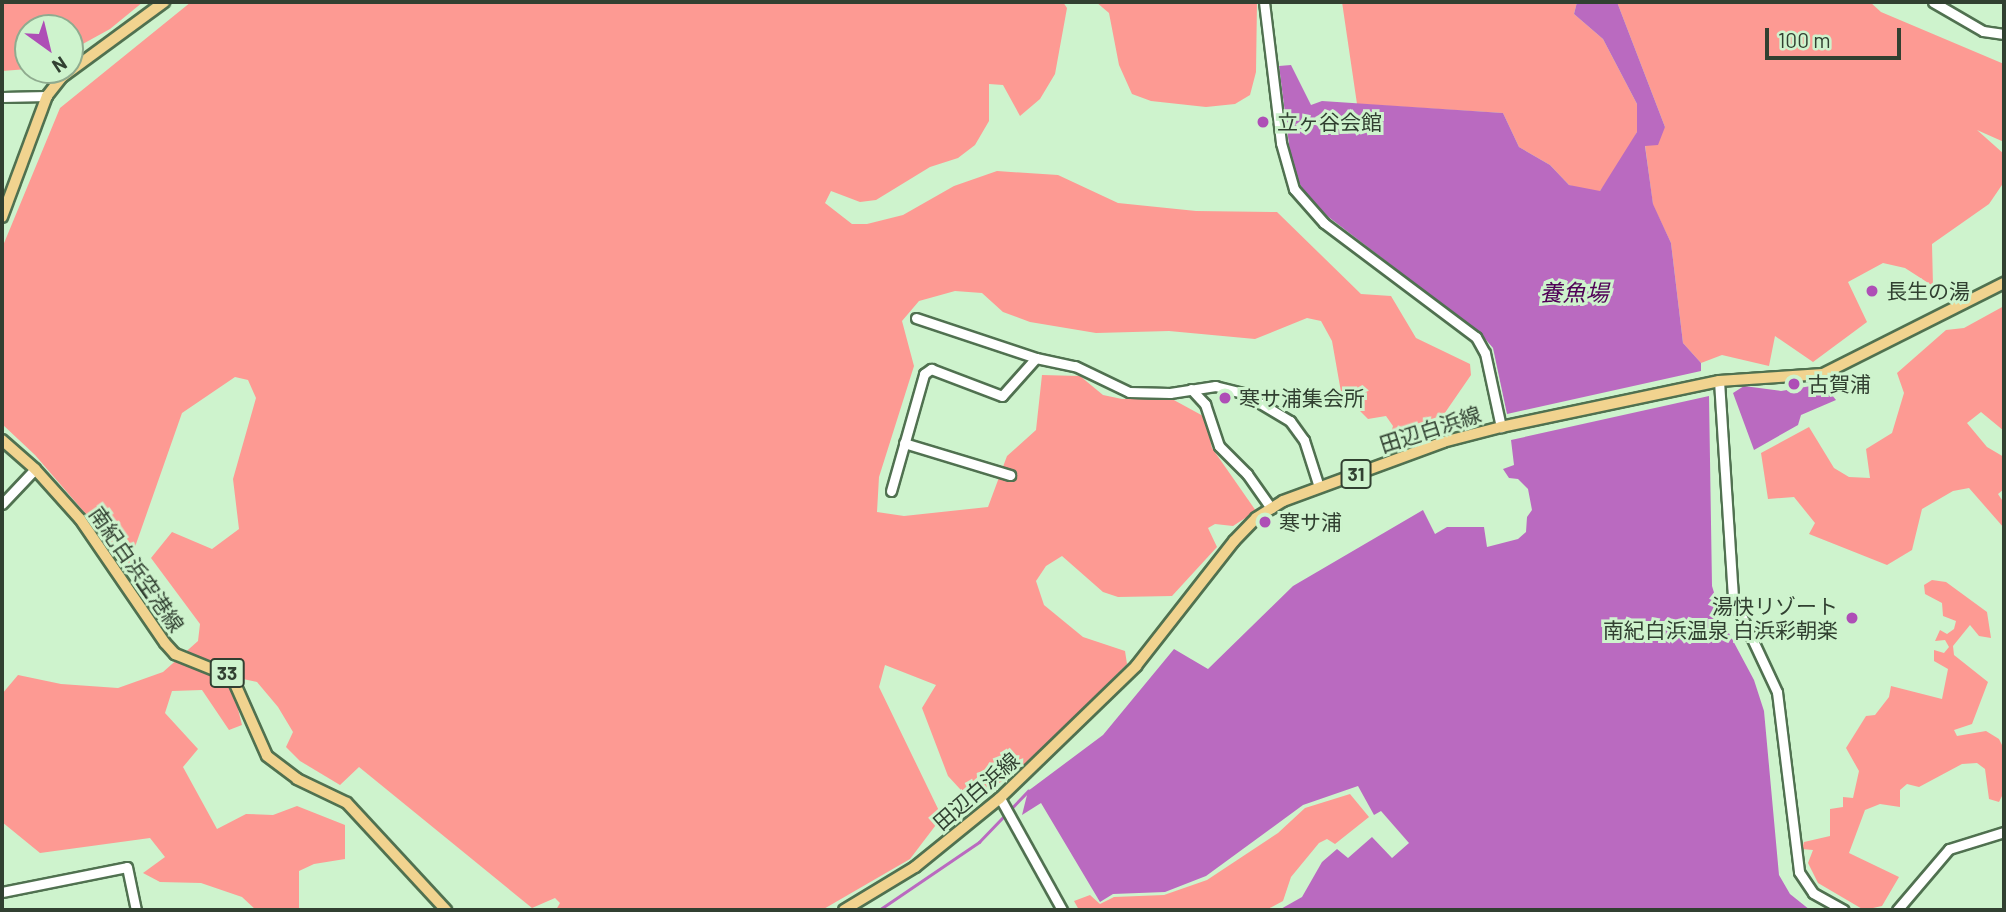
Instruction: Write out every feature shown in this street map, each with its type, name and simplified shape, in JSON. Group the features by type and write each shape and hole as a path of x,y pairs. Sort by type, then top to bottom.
{"main road":[{"path":"2,217 47,96 62,77 164,2"},
{"name":"田辺白浜線","path":"844,910 924,860 1003,802 1136,666 1214,563 1270,508 1319,487 1443,442 1501,427 1719,381 1823,374 2004,283"},
{"name":"南紀白浜空港線","path":"2,440 35,469 99,543 165,643 176,654 232,677 267,756 297,779 346,803 363,818 446,910"}],"street":[{"path":"1264,2 1285,168 1294,189 1324,223 1475,337 1485,353 1501,427"},
{"path":"1933,2 1983,31 2004,34"},
{"path":"2,97 47,96"},
{"path":"916,318 1035,358 1075,366 1129,392 1215,386 1243,393 1290,421 1304,440 1319,487"},
{"path":"891,491 924,374 931,369 1002,396 1035,358"},
{"path":"1719,381 1733,598 1777,692 1799,872 1813,893 1844,910"},
{"path":"1191,389 1205,404 1219,446 1270,508"},
{"path":"904,443 1010,475"},
{"path":"2,504 35,469"},
{"path":"1003,802 1015,820 1058,909"},
{"path":"1897,910 1949,849 2004,832"},
{"path":"2,892 127,866 136,910"}],"shaded area":[{"path":"2,2 143,2 110,29 84,43 84,14 14,14 14,70 2,71"},
{"path":"191,2 1063,2 1067,8 1055,74 1040,99 1020,116 1003,85 989,84 989,121 975,145 958,158 930,167 876,200 860,202 831,191 825,203 852,224 867,224 903,215 954,186 997,171 1058,175 1118,203 1196,211 1277,212 1361,294 1391,296 1416,338 1470,364 1471,375 1431,433 1404,442 1389,439 1393,426 1386,416 1368,419 1341,392 1332,341 1321,321 1307,318 1255,339 1169,331 1096,333 1030,322 1003,312 982,293 955,291 919,301 902,321 914,366 879,477 877,512 904,516 988,507 1007,456 1036,430 1042,375 1080,376 1103,395 1122,399 1172,399 1205,417 1212,448 1256,511 1233,526 1215,524 1208,528 1217,547 1172,596 1118,597 1103,592 1062,556 1046,566 1036,581 1044,605 1083,637 1125,651 1127,664 1026,766 971,801 948,776 922,708 936,685 885,665 879,687 942,817 910,859 822,910 556,910 560,903 555,898 532,908 359,767 340,785 300,761 286,747 293,732 278,707 257,682 243,679 234,693 242,725 229,730 202,690 172,691 165,713 198,749 183,767 217,829 246,814 273,815 297,806 345,825 345,859 314,864 299,871 299,910 256,910 242,897 201,883 160,882 143,873 165,857 150,838 40,853 2,822 2,694 18,675 61,684 118,688 163,672 198,641 200,624 151,558 172,532 212,549 239,529 233,479 256,398 248,380 235,377 182,413 129,564 35,455 2,424 2,248 60,108"},
{"path":"1096,2 1257,2 1256,72 1250,95 1235,104 1206,107 1151,101 1132,94 1119,65 1109,13"},
{"path":"1342,2 1577,2 1574,14 1603,39 1637,104 1637,132 1626,155 1600,191 1592,193 1569,185 1550,165 1519,147 1503,113 1357,104"},
{"path":"1617,2 1870,2 1881,12 2004,64 2004,142 1977,130 2004,154 2004,182 1989,204 1932,244 1933,286 1905,268 1883,263 1848,282 1867,322 1813,362 1775,336 1769,366 1722,355 1701,363 1683,343 1671,243 1653,205 1645,145 1665,127"},
{"path":"2004,306 2004,431 1981,412 1967,423 1987,447 2004,457 2004,489 1998,494 2004,503 2004,528 1969,488 1953,491 1922,509 1912,550 1887,565 1809,534 1815,523 1794,497 1768,499 1761,453 1809,427 1834,468 1849,477 1870,478 1866,449 1892,433 1904,393 1897,373 1946,330 1964,328"},
{"path":"1932,580 1946,582 1987,612 1991,638 1979,636 1970,625 1953,646 1954,655 1988,682 1972,724 1954,730 1957,736 1986,731 1999,739 2004,749 2004,792 1999,802 1989,799 1985,769 1977,763 1962,764 1919,787 1907,784 1900,790 1900,807 1880,804 1865,810 1849,853 1899,877 1882,906 1864,910 1818,883 1808,863 1813,850 1802,849 1804,842 1830,836 1830,809 1843,807 1843,797 1853,798 1859,771 1846,748 1866,716 1875,715 1889,697 1891,686 1942,699 1948,669 1934,661 1934,650 1944,653 1949,647 1945,640 1935,641 1940,630 1947,634 1954,629 1956,621 1943,616 1942,603 1925,594 1924,585"},
{"path":"1350,794 1369,817 1335,844 1327,839 1319,843 1291,877 1283,901 1266,910 1079,910 1074,901 1090,895 1100,904 1114,897 1164,895 1207,880 1278,833 1305,808"}],"water":[{"name":"養魚場","path":"1577,2 1617,2 1665,127 1658,145 1645,146 1653,204 1671,243 1683,343 1701,363 1701,371 1507,414 1493,348 1481,334 1309,202 1292,168 1279,66 1291,65 1311,105 1322,101 1503,113 1519,147 1550,165 1569,185 1600,191 1637,132 1637,104 1603,39 1574,14"},
{"path":"1823,384 1836,400 1801,415 1798,425 1754,450 1733,393 1744,386 1781,391"},
{"path":"1709,396 1712,586 1723,622 1754,680 1764,711 1779,875 1790,894 1810,910 1279,910 1302,897 1322,862 1337,849 1348,858 1372,837 1392,858 1409,843 1381,811 1374,815 1358,786 1303,805 1206,876 1165,892 1113,894 1100,902 1041,803 1022,815 1028,791 1103,735 1174,649 1208,669 1293,586 1423,510 1435,534 1447,527 1484,527 1487,547 1518,539 1526,532 1527,517 1532,510 1528,489 1518,479 1509,478 1503,469 1514,465 1511,440"}],"waterway":[{"path":"879,910 979,842 1028,791"}],"place":[{"name":"立ヶ谷会館","path":"1263,122"},
{"name":"長生の湯","path":"1872,291"},
{"name":"古賀浦","path":"1794,384"},
{"name":"寒サ浦集会所","path":"1225,398"},
{"name":"寒サ浦","path":"1265,522"},
{"name":"湯快リゾート 南紀白浜温泉 白浜彩朝楽","path":"1852,618"}]}
